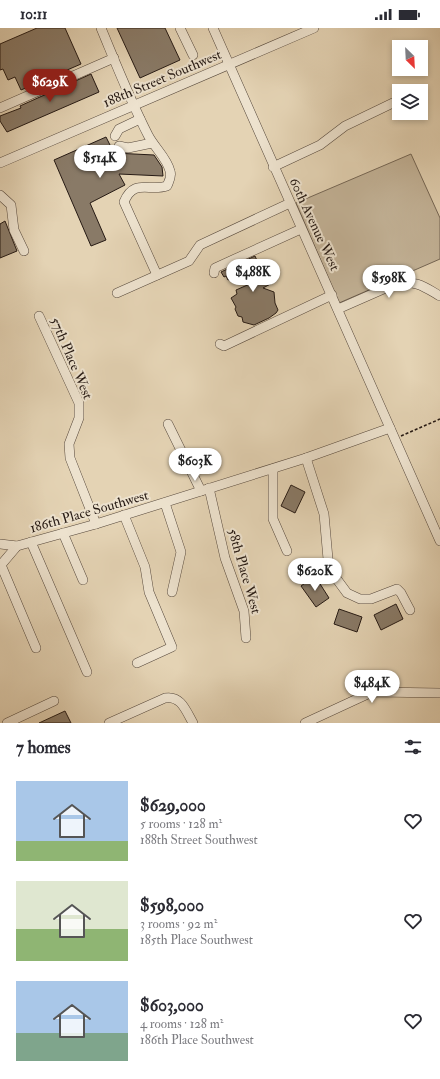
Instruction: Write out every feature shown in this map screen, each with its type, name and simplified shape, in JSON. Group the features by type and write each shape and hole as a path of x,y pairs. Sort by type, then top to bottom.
{"street":[{"path":"101,28 133,106 152,143 163,157 170,171 171,178 167,186 160,188 147,186 135,188 128,194 124,202 158,275"},
{"path":"180,28 193,55"},
{"name":"60th Avenue West","path":"213,28 273,167 332,295 439,536"},
{"name":"188th Street Southwest","path":"0,163 314,28"},
{"path":"0,108 114,58"},
{"path":"273,167 320,145 345,126 392,103"},
{"path":"114,136 119,129 140,119"},
{"path":"119,146 128,148 152,143"},
{"path":"0,195 11,205 14,230 24,252"},
{"path":"117,293 189,261 200,245 290,203"},
{"path":"214,273 215,268 301,229"},
{"path":"338,309 396,284 405,282 415,282 440,296"},
{"path":"220,344 224,346 332,295"},
{"name":"57th Place West","path":"38,316 79,403 79,418 69,444 70,458 96,524"},
{"name":"58th Place West","path":"168,424 205,490 224,558 244,611 246,638"},
{"name":"186th Place Southwest","path":"0,544 17,546 124,516 273,469 390,428"},
{"path":"306,458 324,514 328,558 333,574 347,593 360,599 371,599 396,589 401,593 410,610"},
{"path":"273,469 273,519 287,552"},
{"path":"165,503 181,552 172,592"},
{"path":"124,516 145,567 149,592 172,647 137,663"},
{"path":"63,534 83,580"},
{"path":"31,542 87,672"},
{"path":"17,546 0,566 36,648"},
{"path":"305,723 370,693 440,693"},
{"path":"109,723 165,698 171,697 182,703 193,723"},
{"path":"7,723 54,701"}],"path":[{"path":"395,439 440,419"}],"shaded area":[{"path":"411,154 440,218 440,259 339,303 296,203"}],"building":[{"path":"37,28 65,28 81,64 21,90 15,77 8,80 3,69 0,70 0,44"},
{"path":"117,28 165,28 180,60 140,78"},
{"path":"91,74 99,92 7,132 0,121 0,116 21,108 20,106"},
{"path":"106,137 114,153 154,155 162,167 163,176 119,174 125,185 90,203 106,240 91,246 54,160"},
{"path":"5,221 17,251 0,258 0,224"},
{"path":"255,256 266,281 276,281 263,288 274,292 275,303 278,310 269,318 254,325 243,322 242,317 238,316 235,309 236,307 231,298 237,294 236,290 252,283 247,272 228,280 221,272"},
{"path":"291,485 305,492 295,513 281,506"},
{"path":"315,576 329,598 316,607 301,586"},
{"path":"396,604 403,619 381,630 374,615"},
{"path":"339,609 362,617 357,632 334,624"},
{"path":"65,711 71,723 39,723"}]}
